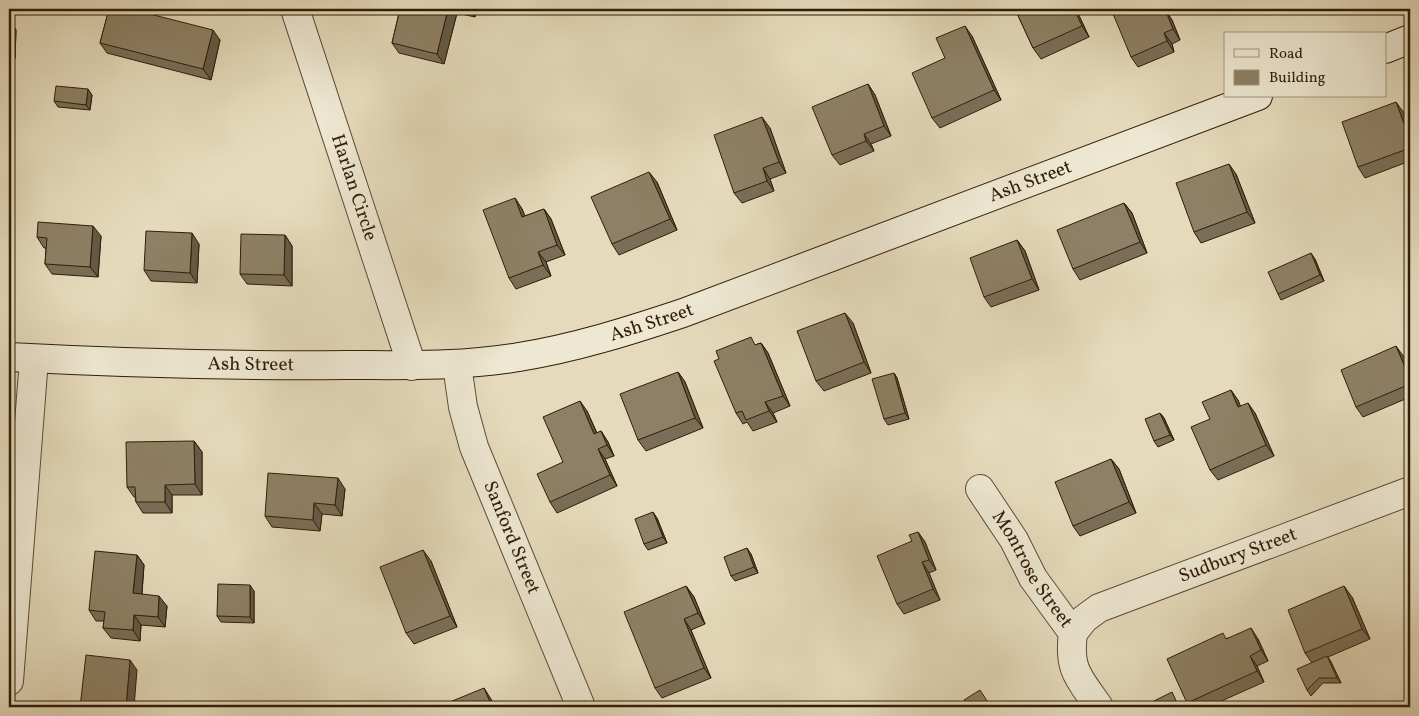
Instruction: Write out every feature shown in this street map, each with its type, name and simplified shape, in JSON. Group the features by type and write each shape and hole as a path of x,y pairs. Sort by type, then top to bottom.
{"street":[{"name":"Harlan Circle","path":"295,9 412,366"},
{"path":"1386,49 1410,39"},
{"name":"Ash Street","path":"21,358 222,366 412,366 457,364 557,350 675,316 1253,98"},
{"path":"9,681 21,358"},
{"name":"Sanford Street","path":"457,364 463,407 474,447 581,707"},
{"name":"Montrose Street","path":"980,489 1014,540 1033,578 1073,633 1070,653 1076,674 1098,707"},
{"name":"Sudbury Street","path":"1073,633 1084,619 1099,608 1410,491"}],"building":[{"path":"109,9 143,9 142,12 213,30 203,69 100,43"},
{"path":"400,9 448,9 437,54 392,43"},
{"path":"1015,9 1074,9 1082,26 1033,48"},
{"path":"1111,9 1156,9 1157,13 1165,9 1173,29 1164,33 1167,41 1131,57"},
{"path":"965,26 994,90 932,118 912,73 945,58 936,38"},
{"path":"868,84 884,126 864,134 866,141 832,155 812,107"},
{"path":"56,86 88,89 86,105 54,101"},
{"path":"1396,102 1410,140 1410,148 1358,167 1342,122"},
{"path":"762,117 779,162 763,168 767,181 734,193 714,135"},
{"path":"1229,164 1247,212 1194,232 1176,183"},
{"path":"649,172 670,219 612,244 591,197"},
{"path":"515,198 522,217 544,209 557,245 538,252 543,265 509,278 483,210"},
{"path":"1124,203 1140,242 1073,269 1057,230"},
{"path":"38,222 93,226 90,267 45,264 47,238 37,237"},
{"path":"146,231 192,233 190,273 144,270"},
{"path":"241,234 285,235 284,275 240,274"},
{"path":"1017,240 1032,279 984,297 970,258"},
{"path":"1311,253 1320,275 1278,294 1268,272"},
{"path":"845,313 864,362 816,381 797,331"},
{"path":"751,337 755,345 761,343 783,396 765,402 769,411 746,420 742,411 736,413 714,361 719,359 716,351"},
{"path":"1396,346 1410,379 1410,384 1356,407 1341,370"},
{"path":"678,372 695,418 638,440 620,394"},
{"path":"894,373 905,413 884,419 872,379"},
{"path":"1231,390 1238,407 1248,403 1266,445 1210,470 1191,427 1210,419 1202,402"},
{"path":"580,401 594,434 601,431 607,445 598,449 610,475 550,502 537,474 563,462 543,417"},
{"path":"1160,413 1170,435 1154,441 1145,419"},
{"path":"194,441 195,484 165,485 165,502 136,502 135,487 127,487 126,442"},
{"path":"1111,459 1129,502 1073,526 1055,482"},
{"path":"268,473 338,478 335,505 314,503 313,520 265,516"},
{"path":"653,512 663,537 644,544 635,519"},
{"path":"918,532 929,560 922,562 933,589 897,604 877,556 912,541 909,535"},
{"path":"747,548 754,567 731,576 724,557"},
{"path":"423,550 450,616 406,633 380,567"},
{"path":"95,551 137,555 133,593 159,596 158,617 134,615 133,630 103,628 105,612 89,610"},
{"path":"218,584 250,585 250,617 217,616"},
{"path":"686,586 698,613 684,619 704,668 655,688 624,612"},
{"path":"1344,586 1362,629 1305,653 1288,610"},
{"path":"1251,628 1261,650 1250,656 1257,671 1187,703 1167,659 1223,633 1226,639"},
{"path":"86,655 130,660 126,707 80,707"},
{"path":"1327,656 1337,678 1319,678 1307,690 1297,669"},
{"path":"484,688 492,707 440,707 440,706"},
{"path":"980,690 991,707 969,707 964,700"},
{"path":"1172,692 1179,707 1154,707 1152,702"}]}
